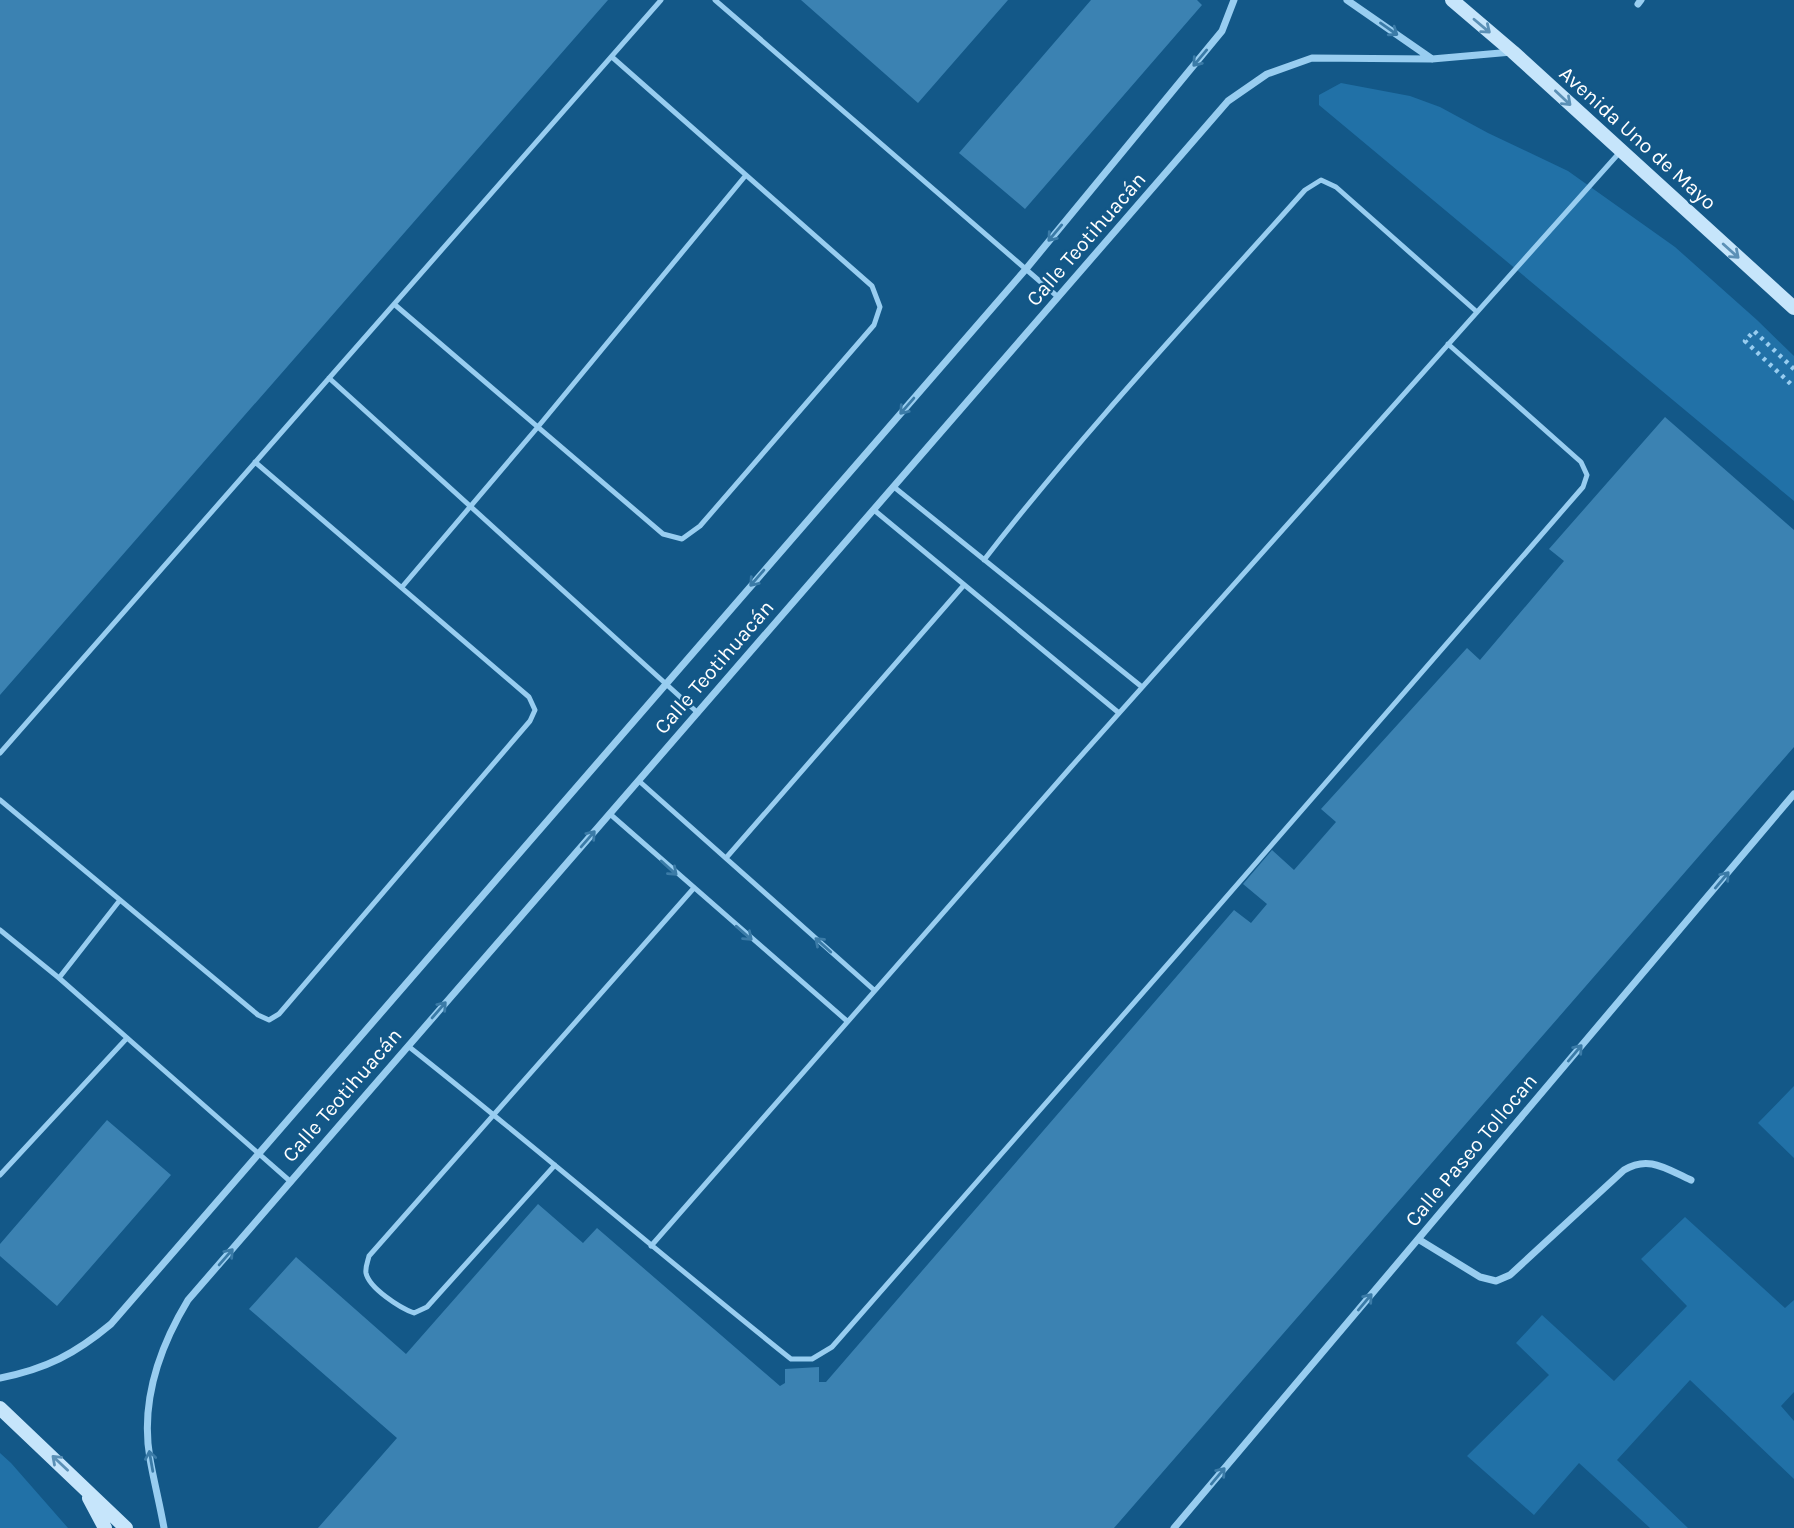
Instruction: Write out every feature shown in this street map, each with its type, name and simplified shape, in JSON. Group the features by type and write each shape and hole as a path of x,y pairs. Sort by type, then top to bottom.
{"main road":[{"name":"Avenida Uno de Mayo","path":"1452,0 1513,52 1794,308"},
{"path":"0,1408 126,1528"},
{"path":"78,1480 105,1528"}],"street":[{"name":"Calle Teotihuacán","path":"0,1378 30,1372 59,1361 86,1345 110,1324 1026,269 1222,31 1234,0"},
{"path":"1347,0 1432,59"},
{"name":"Calle Teotihuacán","path":"164,1528 149,1458 149,1400 163,1346 188,1300 1228,101 1267,74 1312,58 1432,59 1513,52"},
{"name":"Calle Paseo Tollocan","path":"1174,1528 1794,794"},
{"path":"1418,1239 1480,1278 1496,1281 1510,1275 1624,1170 1637,1162 1648,1162 1691,1180"}],"lane":[{"path":"0,753 662,0"},
{"path":"715,0 1058,297"},
{"path":"394,304 663,534 682,539 700,527 874,325 880,307 872,286 612,57"},
{"path":"651,1246 1142,687 1620,152"},
{"path":"402,587 746,175"},
{"path":"984,560 1160,352 1305,190 1321,180 1336,187 1476,312"},
{"path":"408,1046 790,1359 812,1359 832,1347 1583,487 1587,475 1580,462 1448,344"},
{"path":"329,378 698,713"},
{"path":"0,800 258,1015 269,1020 279,1014 530,721 535,710 529,696 255,463"},
{"path":"894,487 1142,687"},
{"path":"874,510 1119,713"},
{"path":"726,858 964,585"},
{"path":"639,781 874,990"},
{"path":"610,814 847,1021"},
{"path":"555,1165 427,1307 414,1313 402,1309 370,1282 365,1270 369,1256 693,889"},
{"path":"59,978 120,900"},
{"path":"0,930 59,978 291,1182"},
{"path":"0,1175 127,1038"}],"path":[{"path":"1794,369 1754,331 1745,341 1794,387"}],"shaded area":[{"path":"1341,83 1410,96 1440,107 1568,171 1675,247 1757,320 1794,356 1794,501 1319,105 1319,95"},
{"path":"1794,1086 1794,1158 1758,1123"},
{"path":"1685,1217 1785,1308 1794,1300 1794,1392 1781,1406 1794,1421 1794,1479 1690,1380 1617,1460 1688,1528 1650,1528 1579,1463 1534,1515 1467,1456 1549,1375 1516,1343 1542,1315 1614,1381 1687,1306 1641,1259"},
{"path":"0,1453 11,1463 68,1528 0,1528"}],"building":[{"path":"0,0 608,0 0,695"},
{"path":"801,0 1008,0 918,103"},
{"path":"1091,0 1197,0 1202,5 1025,209 959,153"},
{"path":"1665,417 1794,530 1794,747 1114,1528 318,1528 397,1438 249,1309 296,1257 406,1354 538,1204 583,1243 597,1228 780,1386 785,1383 785,1369 819,1367 819,1382 826,1382 1234,910 1251,923 1267,904 1243,884 1272,850 1294,870 1336,822 1321,809 1467,648 1480,660 1564,561 1549,549"},
{"path":"107,1120 171,1175 57,1306 0,1256 0,1244"}]}
